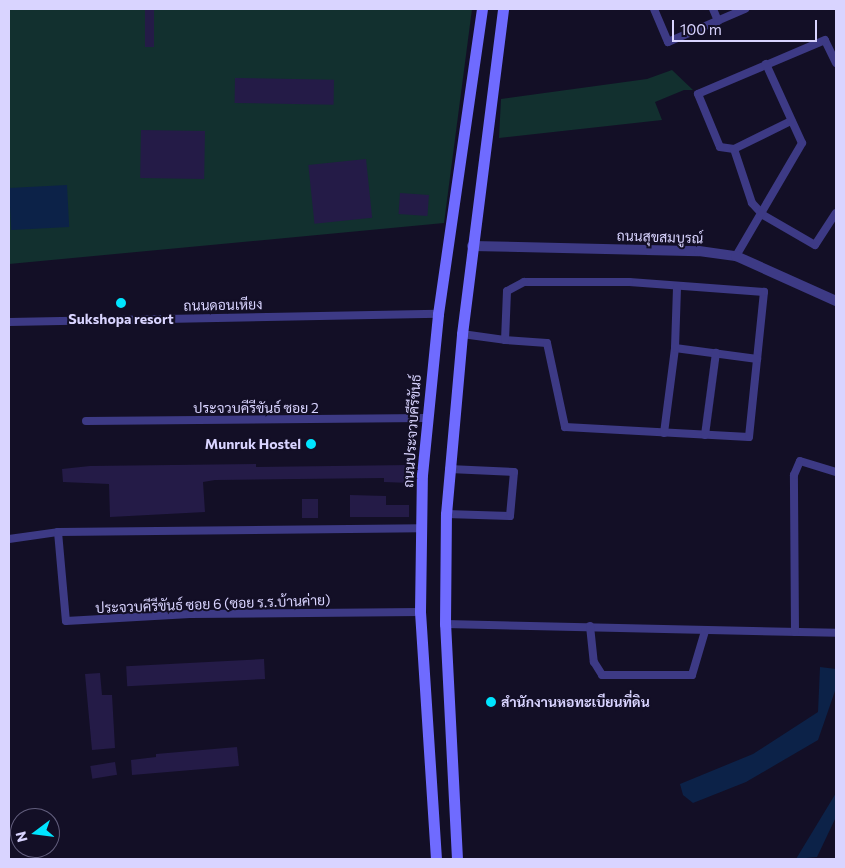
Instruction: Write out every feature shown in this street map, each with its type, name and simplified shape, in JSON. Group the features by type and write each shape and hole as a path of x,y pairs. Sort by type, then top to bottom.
{"main road":[{"name":"ถนนประจวบคีรีขันธ์","path":"436,859 420,612 421,528 426,418 438,314 482,9"},
{"path":"457,859 445,624 446,514 462,334 503,9"}],"street":[{"path":"654,9 668,42 746,9"},
{"path":"713,9 718,22"},
{"path":"791,121 734,149 720,147 698,94 825,40 836,63"},
{"path":"736,256 763,215 802,144 766,64"},
{"path":"734,149 752,203 763,215 816,244 836,213"},
{"name":"ถนนสุขสมบูรณ์","path":"472,246 699,251 736,256 836,301"},
{"path":"462,334 505,340 547,343 565,427 749,437 764,292 629,282 524,282 507,291 505,340"},
{"path":"664,433 675,348 677,286"},
{"name":"ถนนดอนเหียง","path":"9,322 438,314"},
{"path":"675,348 757,359"},
{"path":"705,435 716,353"},
{"name":"ประจวบคีรีขันธ์ ซอย 2","path":"86,421 426,418"},
{"path":"795,632 794,475 800,461 836,472"},
{"path":"446,514 510,516 514,472 449,469"},
{"path":"9,538 58,532 421,528"},
{"name":"ประจวบคีรีขันธ์ ซอย 6 (ซอย ร.ร.บ้านค่าย)","path":"58,532 66,622 190,614 420,612"},
{"path":"445,624 836,633"},
{"path":"590,626 594,662 602,674 692,675 705,631"}],"green space":[{"path":"9,9 472,9 444,223 9,264"},
{"path":"672,70 693,90 684,90 655,102 662,120 499,138 501,99 647,79"}],"water":[{"path":"67,185 69,227 11,230 9,188"},
{"path":"820,667 836,669 836,688 818,740 746,782 693,803 683,795 680,784 753,754 818,712"},
{"path":"836,793 836,817 817,857 796,859"}],"building":[{"path":"145,9 154,9 154,47 145,47"},
{"path":"235,78 334,80 334,105 235,103"},
{"path":"141,130 205,131 204,179 140,178"},
{"path":"366,159 372,218 314,224 308,165"},
{"path":"400,193 429,195 427,216 399,214"},
{"path":"256,464 256,467 410,465 410,483 384,482 384,478 215,480 203,482 205,512 110,517 109,484 63,482 62,469 90,466"},
{"path":"350,495 386,496 386,505 409,505 409,517 350,517"},
{"path":"302,499 318,499 318,518 302,518"},
{"path":"264,659 265,679 127,686 126,666"},
{"path":"100,673 102,695 112,695 115,748 92,750 85,674"},
{"path":"237,747 239,766 132,775 131,760 156,757 156,754"},
{"path":"115,762 117,775 92,779 90,766"}],"place":[{"name":"Sukshopa resort","path":"121,303"},
{"name":"Munruk Hostel","path":"311,444"},
{"name":"สำนักงานหอทะเบียนที่ดิน","path":"491,702"}]}
